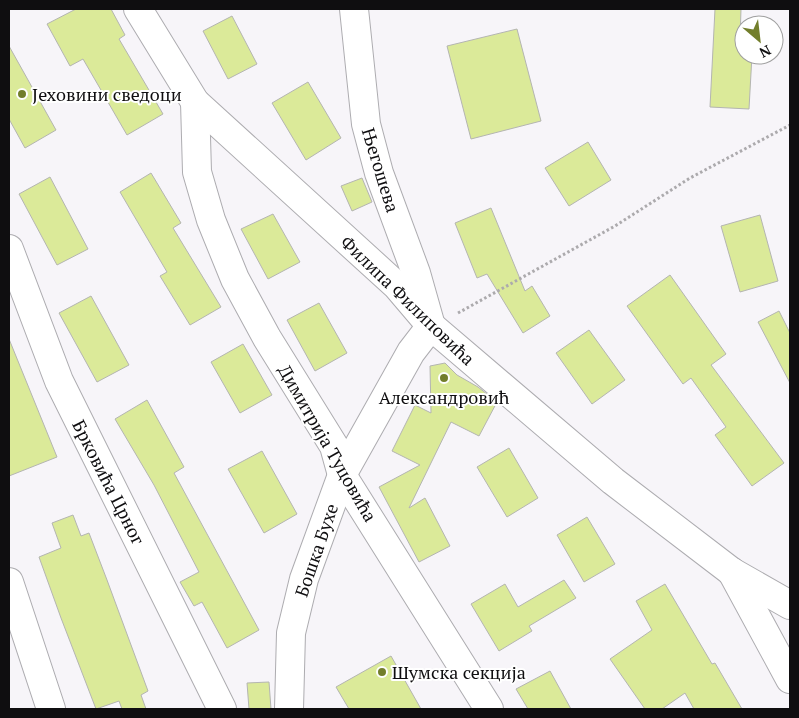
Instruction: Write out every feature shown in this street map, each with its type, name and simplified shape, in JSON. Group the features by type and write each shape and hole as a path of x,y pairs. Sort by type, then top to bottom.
{"street":[{"name":"Филипа Филиповића","path":"138,9 195,102 397,286 431,326 613,481 732,572 790,605"},
{"name":"Његошева","path":"354,9 366,124 379,173 416,273 431,326"},
{"name":"Димитрија Туцовића","path":"195,102 197,172 211,220 235,279 267,338 334,446 342,475 489,709"},
{"name":"Брковића Црног","path":"9,249 59,381 222,709"},
{"name":"Бошка Бухе","path":"289,709 291,632 304,579 342,475 410,352 431,326"},
{"path":"732,572 790,679"},
{"path":"9,582 51,709"}],"path":[{"path":"431,326 615,226 690,178 790,125"}],"building":[{"path":"76,9 111,9 125,35 119,39 163,114 127,135 83,59 70,66 47,24"},
{"path":"715,9 741,9 741,15 734,15 734,65 751,65 749,109 710,107"},
{"path":"232,16 257,64 228,79 203,31"},
{"path":"517,29 541,121 471,139 447,46"},
{"name":"Јеховини сведоци","path":"9,46 56,130 25,148 9,119"},
{"path":"308,82 341,138 306,160 272,103"},
{"path":"588,142 611,180 569,206 545,168"},
{"path":"151,173 181,223 173,228 221,307 190,325 160,276 167,272 120,192"},
{"path":"50,177 88,249 57,265 19,194"},
{"path":"362,178 372,202 352,211 341,186"},
{"path":"491,208 525,291 532,286 550,316 523,333 487,274 477,278 455,223"},
{"path":"273,214 300,262 268,279 241,229"},
{"path":"760,215 778,281 740,292 721,226"},
{"path":"670,275 726,354 711,365 784,463 752,486 715,435 726,427 691,378 683,384 627,306"},
{"path":"91,296 129,365 97,382 59,313"},
{"path":"319,303 347,353 315,371 287,320"},
{"path":"779,311 790,333 790,383 758,322"},
{"path":"589,330 625,380 592,404 556,353"},
{"path":"9,339 57,457 9,476"},
{"path":"243,344 272,395 240,413 211,362"},
{"path":"445,363 457,375 478,387 497,402 479,436 451,422 409,508 425,498 450,546 419,562 379,487 420,465 392,451 415,405 431,413 430,366"},
{"path":"147,400 184,467 174,473 259,630 227,648 202,602 194,606 180,582 199,572 154,485 115,419"},
{"path":"509,448 538,498 507,517 477,467"},
{"path":"262,451 297,514 264,533 228,469"},
{"path":"73,515 81,536 89,533 107,580 148,691 141,695 146,709 122,709 119,701 96,709 61,618 39,557 61,548 52,523"},
{"path":"587,517 615,564 584,582 557,535"},
{"path":"564,580 576,598 529,626 532,631 499,651 471,604 505,584 518,607"},
{"path":"665,584 712,664 715,663 742,709 694,709 685,693 662,709 645,709 610,659 652,630 636,601"},
{"name":"Шумска секција","path":"391,656 421,709 349,709 336,687"},
{"path":"550,671 571,709 528,709 516,689"},
{"path":"269,682 271,709 249,709 247,683"}],"place":[{"name":"Јеховини сведоци","path":"22,94"},
{"name":"Александровић","path":"444,378"},
{"name":"Шумска секција","path":"382,672"}]}
